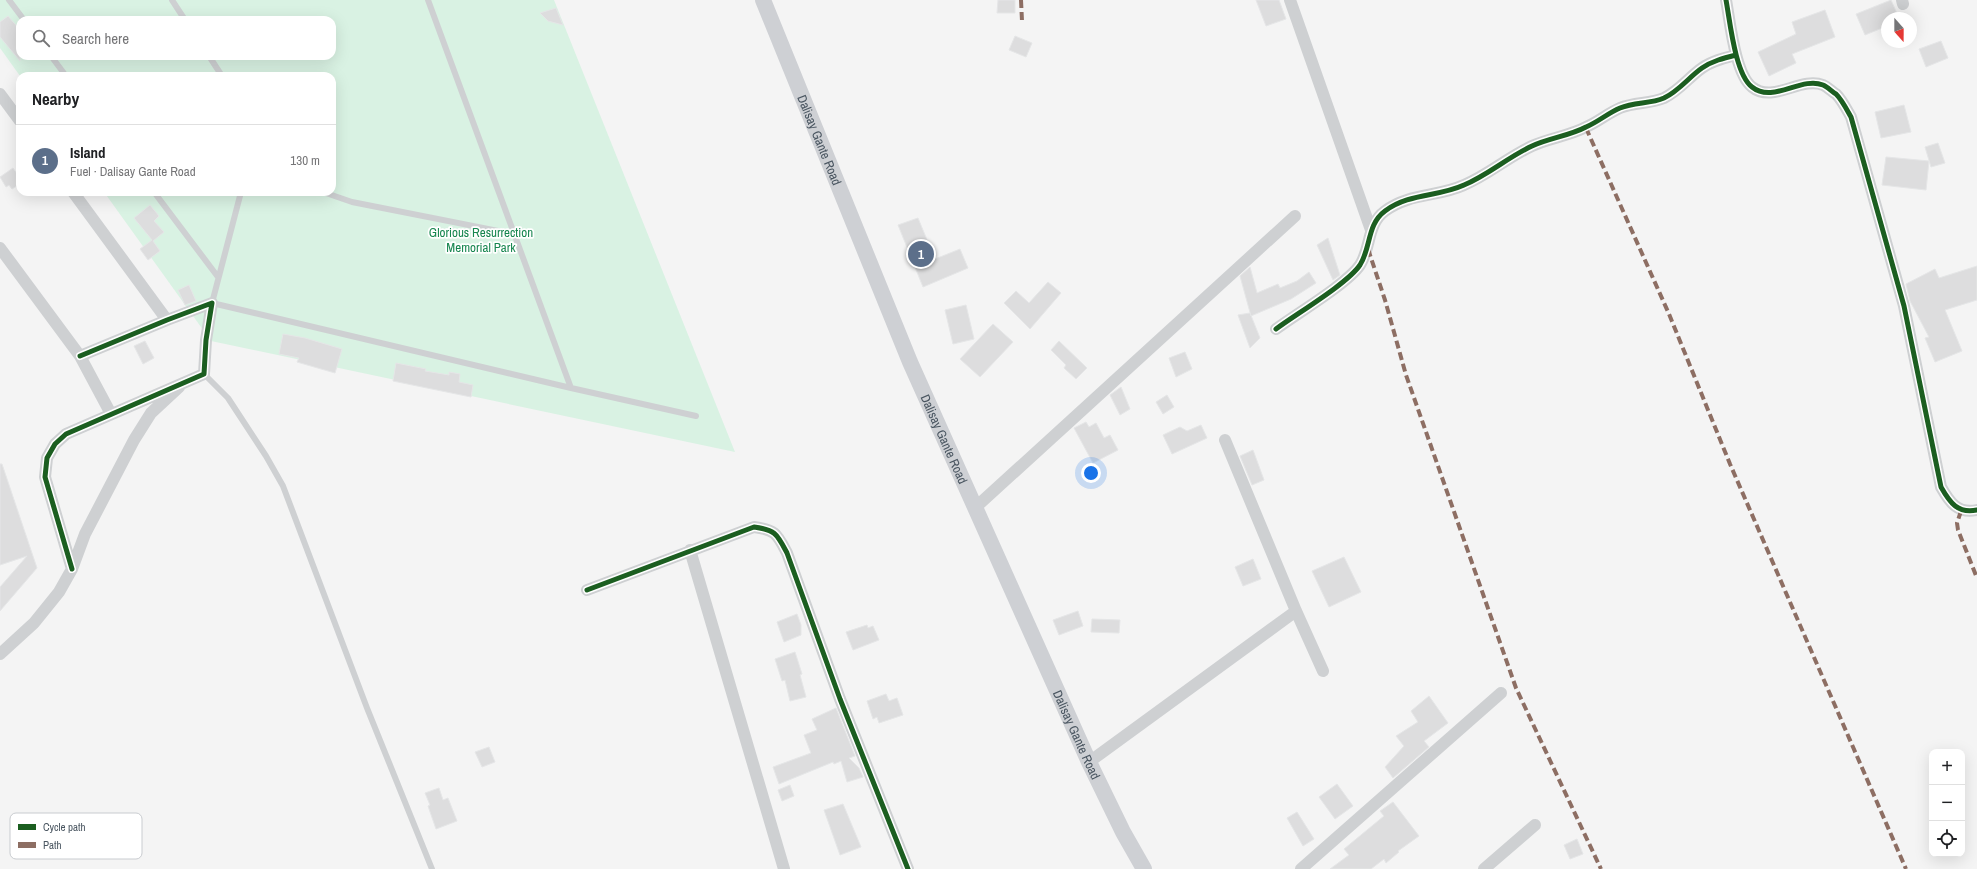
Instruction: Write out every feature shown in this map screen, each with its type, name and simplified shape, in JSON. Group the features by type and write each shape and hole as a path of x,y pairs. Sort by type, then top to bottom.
{"main road":[{"name":"Dalisay Gante Road","path":"763,0 907,354 1089,762 1144,869"}],"street":[{"path":"1290,0 1371,230"},
{"path":"1726,0 1736,55 1744,76 1752,87 1762,92 1781,91 1806,84 1823,85 1837,96 1852,117 1904,306 1941,487 1954,507 1961,510 1977,510"},
{"path":"1276,329 1345,279 1359,266 1368,250 1371,230 1377,219 1394,205 1412,197 1446,192 1465,184 1533,146 1586,128 1620,108 1635,104 1650,103 1666,97 1704,67 1718,60 1736,55"},
{"path":"0,94 16,116"},
{"path":"76,196 167,320"},
{"path":"976,507 1295,216"},
{"path":"0,248 80,356 111,414"},
{"path":"72,569 45,477 47,458 54,444 66,434 187,380 204,374 206,340 212,303 80,356"},
{"path":"0,654 38,618 60,592 72,569 85,534 134,440 151,413 187,380"},
{"path":"1225,440 1296,611 1324,671"},
{"path":"587,590 754,527 770,529 779,538 787,553 840,699 908,869"},
{"path":"690,550 784,869"},
{"path":"1089,762 1296,611"},
{"path":"1301,869 1502,693"},
{"path":"1484,869 1535,825"}],"lane":[{"path":"9,0 21,16"},
{"path":"172,0 182,16"},
{"path":"428,0 571,388"},
{"path":"54,60 63,72"},
{"path":"212,60 219,72"},
{"path":"157,196 218,277"},
{"path":"240,196 212,303 696,416"},
{"path":"335,196 352,202 514,234"},
{"path":"204,374 228,398 266,456 283,486 367,708 432,869"}],"green space":[{"name":"Glorious Resurrection Memorial Park","path":"0,0 554,0 735,452 211,341 107,196 336,196 336,72 17,72 0,48"}],"building":[{"path":"998,0 1015,0 1015,13 997,13"},
{"path":"1256,0 1279,0 1286,19 1266,26"},
{"path":"1891,0 1896,12 1881,12 1881,28 1865,35 1856,14"},
{"path":"556,8 563,25 548,21 540,13"},
{"path":"1825,10 1835,37 1792,54 1796,63 1769,76 1758,52 1796,34 1792,22"},
{"path":"8,16 16,25 16,56 0,37 0,22"},
{"path":"1015,36 1032,43 1026,57 1009,50"},
{"path":"1941,41 1948,58 1926,67 1919,49"},
{"path":"1904,105 1911,132 1881,138 1875,112"},
{"path":"1938,143 1945,163 1931,167 1925,147"},
{"path":"1886,157 1929,161 1926,190 1882,185"},
{"path":"13,168 16,172 16,186 12,189 9,185 6,187 0,177"},
{"path":"150,205 159,216 154,221 164,232 153,241 160,251 148,260 140,249 152,240 134,218"},
{"path":"918,218 935,259 960,249 968,268 923,287 898,225"},
{"path":"1328,238 1340,275 1333,280 1317,245"},
{"path":"1977,266 1977,300 1945,310 1962,351 1935,362 1925,338 1929,337 1910,301 1906,284 1935,269 1939,278"},
{"path":"1250,267 1257,293 1278,284 1280,288 1297,281 1309,272 1316,283 1291,299 1251,316 1240,276"},
{"path":"1048,282 1061,293 1030,329 1004,303 1016,291 1029,303"},
{"path":"189,285 196,301 185,305 178,290"},
{"path":"966,305 974,339 953,344 945,310"},
{"path":"1250,313 1260,338 1250,348 1238,315"},
{"path":"993,324 1013,342 980,377 960,359"},
{"path":"283,334 305,338 342,349 335,373 297,362 299,358 279,354"},
{"path":"145,341 154,358 143,364 134,346"},
{"path":"1059,341 1087,368 1076,379 1064,368 1066,365 1051,350"},
{"path":"1185,352 1192,369 1176,377 1169,358"},
{"path":"396,363 426,369 425,371 449,375 449,372 460,374 459,382 473,385 471,397 393,381"},
{"path":"1121,387 1130,409 1120,415 1110,395"},
{"path":"1167,395 1174,407 1163,414 1156,402"},
{"path":"1086,422 1089,427 1096,423 1104,438 1110,435 1118,450 1093,463 1074,428"},
{"path":"1201,425 1207,438 1172,454 1163,435 1180,427 1187,431"},
{"path":"1253,450 1264,480 1252,485 1240,456"},
{"path":"0,464 2,464 37,568 0,611 0,587 27,556 0,565"},
{"path":"1344,557 1361,592 1329,607 1312,571"},
{"path":"1253,559 1261,579 1243,586 1235,567"},
{"path":"1078,611 1083,626 1059,635 1053,620"},
{"path":"797,614 801,625 801,635 784,642 777,622"},
{"path":"1092,619 1120,620 1119,633 1091,632"},
{"path":"867,625 868,628 873,626 879,640 853,650 846,632"},
{"path":"795,652 802,674 800,675 806,697 790,701 785,680 782,681 775,659"},
{"path":"886,694 889,701 897,698 903,715 879,723 877,717 873,719 867,701"},
{"path":"1429,696 1448,723 1424,741 1429,747 1393,778 1385,767 1404,746 1396,736 1418,722 1411,711"},
{"path":"836,708 855,756 849,758 859,768 863,777 847,782 841,761 834,764 833,762 779,784 773,767 811,753 804,735 817,730 812,719"},
{"path":"489,747 495,762 482,767 475,752"},
{"path":"1337,784 1353,806 1335,819 1319,797"},
{"path":"790,785 794,796 782,801 778,790"},
{"path":"439,788 443,800 448,798 457,821 436,829 428,806 430,805 425,793"},
{"path":"1393,802 1419,836 1398,851 1399,852 1386,863 1384,859 1371,869 1330,869 1349,855 1344,849 1384,816 1380,811"},
{"path":"843,804 861,847 840,855 824,810"},
{"path":"1297,812 1314,839 1303,846 1287,818"},
{"path":"1577,839 1583,854 1570,859 1564,845"}],"marked path":[{"path":"1021,0 1022,21"},
{"path":"1586,128 1669,314 1730,464 1906,869"},
{"path":"1368,249 1385,300 1406,375 1516,688 1601,869"},
{"path":"1961,511 1957,523 1958,530 1977,578"}],"cycle path":[{"path":"1726,0 1737,59 1741,71 1752,87 1769,93 1806,84 1814,83 1823,85 1838,96 1851,117 1904,306 1941,487 1955,506 1960,509 1970,511 1977,510"},
{"path":"1276,329 1333,290 1353,273 1360,265 1366,251 1372,229 1379,216 1394,205 1414,198 1454,189 1473,181 1532,146 1579,130 1595,123 1611,112 1620,108 1664,98 1674,92 1706,66 1718,60 1736,55"},
{"path":"72,569 45,477 47,458 55,444 66,434 204,374 206,340 212,303 80,356"},
{"path":"587,590 754,527 767,530 775,534 781,541 787,553 840,699 908,869"}],"place":[{"name":"Island","path":"921,254"}]}
